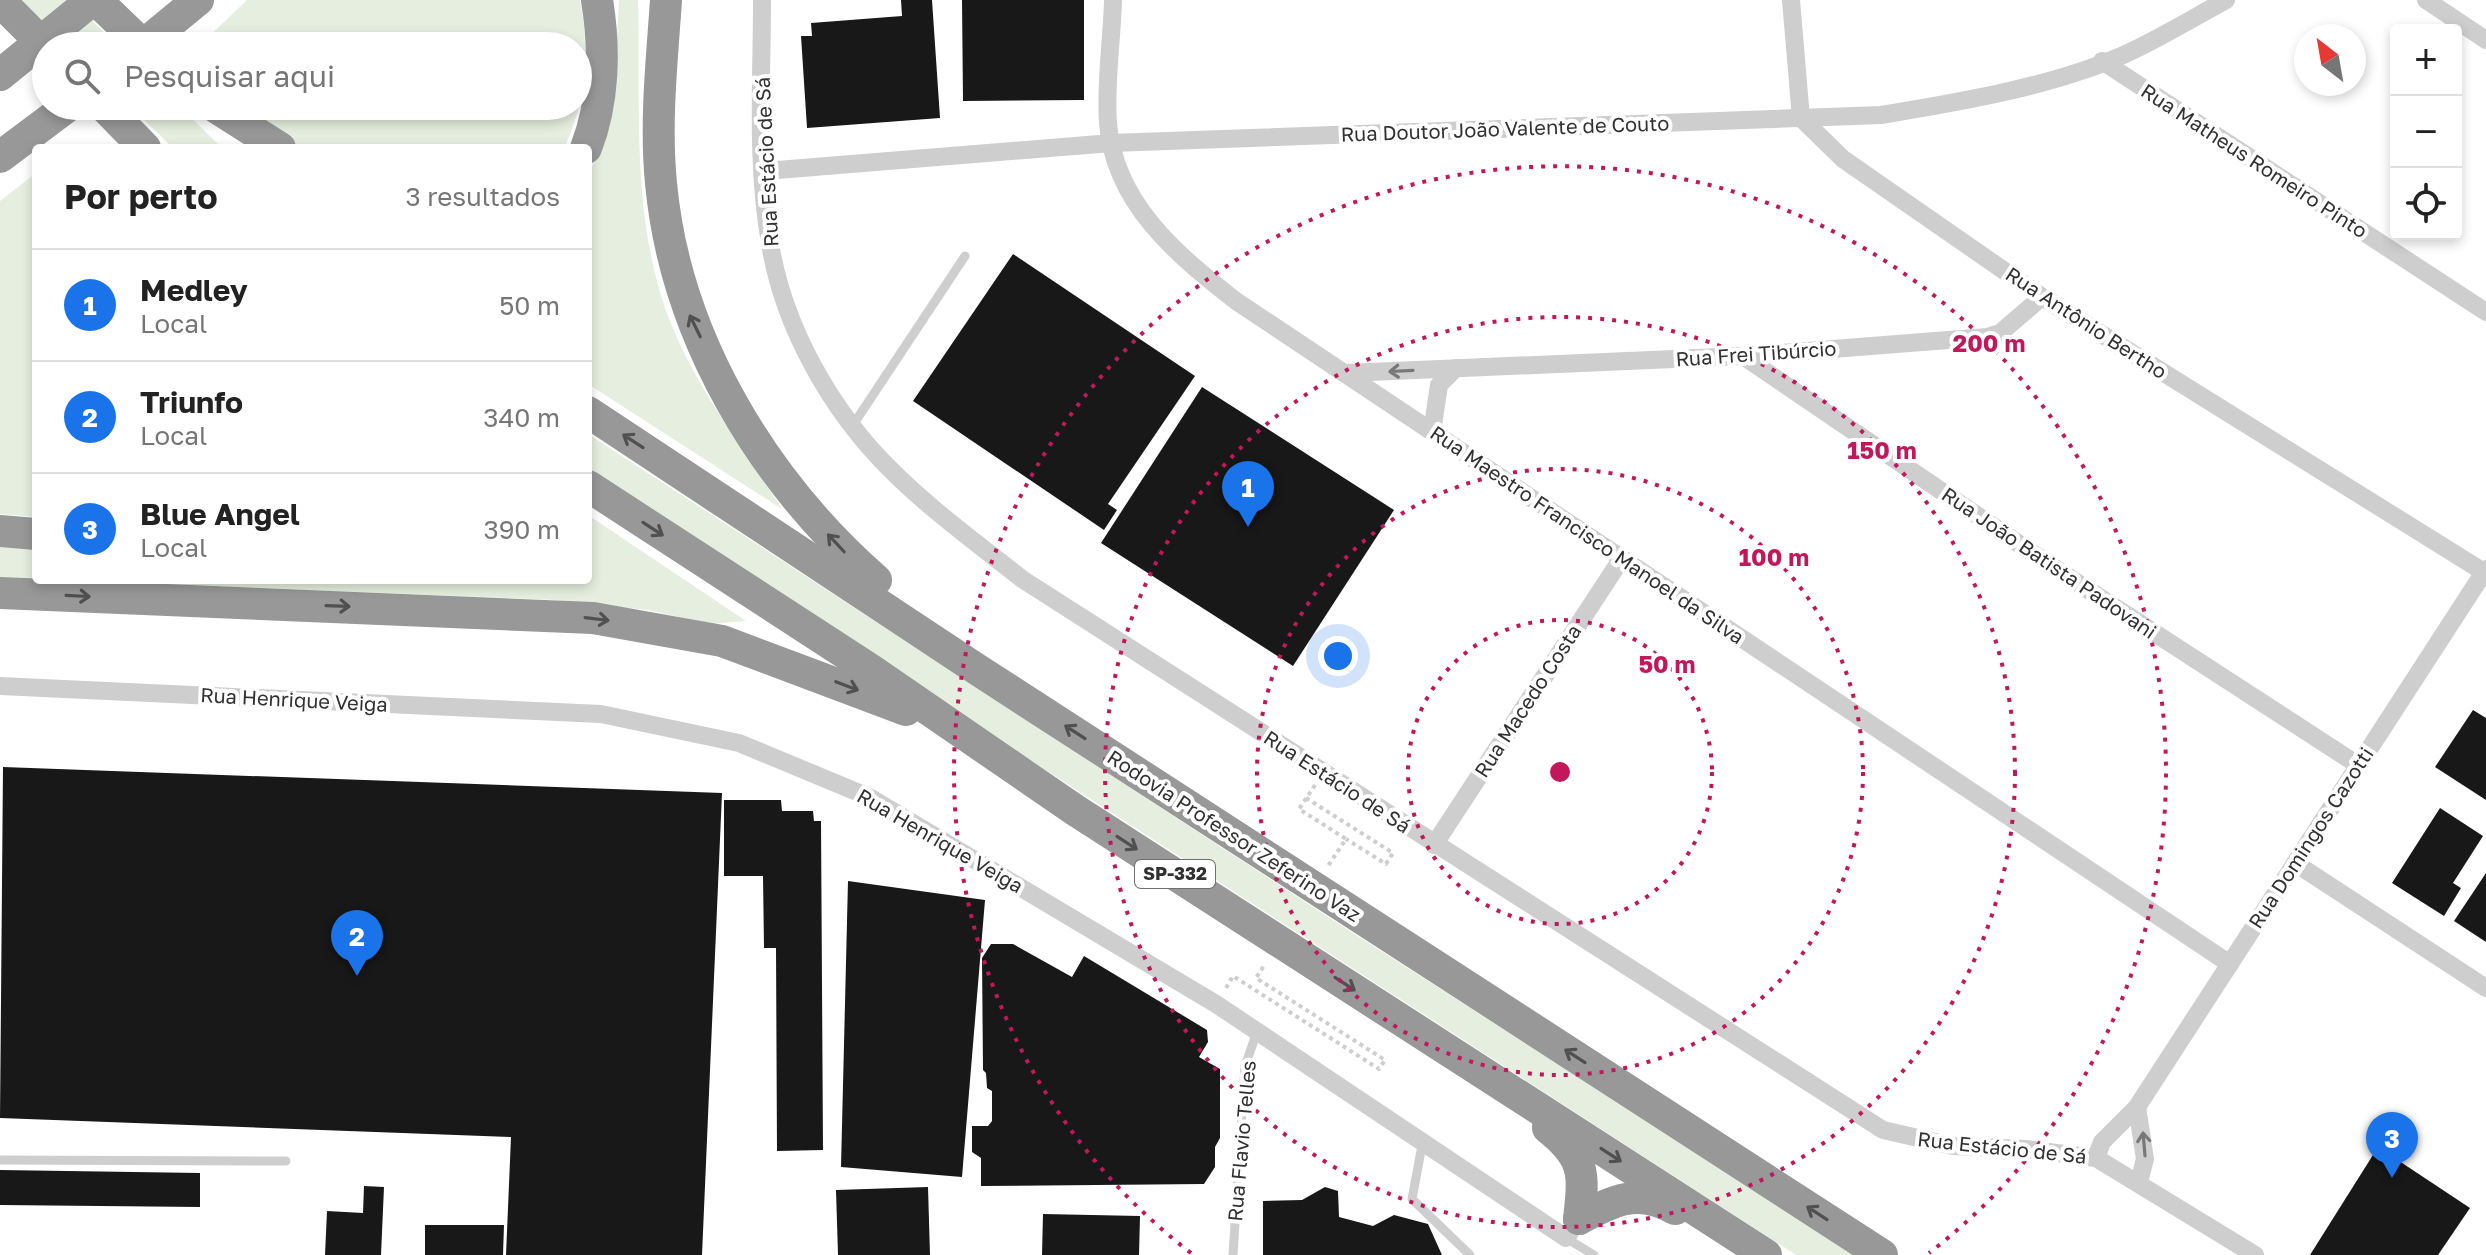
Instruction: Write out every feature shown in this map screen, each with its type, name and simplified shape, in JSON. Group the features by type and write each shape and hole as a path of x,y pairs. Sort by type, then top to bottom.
{"highway":[{"path":"54,32 94,0 128,32"},
{"path":"160,32 198,0"},
{"path":"666,0 659,156 670,247 689,312 721,379 763,454 791,493 841,550 978,670"},
{"path":"0,1 32,33"},
{"path":"587,144 601,92 600,10"},
{"path":"4,72 32,50"},
{"path":"0,157 49,120"},
{"path":"118,120 141,144"},
{"path":"222,120 249,144"},
{"path":"236,120 274,144"},
{"name":"Rodovia Professor Zeferino Vaz","path":"592,415 978,670 1882,1255"},
{"name":"SP-332","path":"592,489 871,670 1075,810 1763,1255"},
{"path":"0,531 32,534"},
{"path":"0,593 506,612 593,618 670,630 767,655 901,707 1075,810"},
{"path":"1451,1051 1567,1143 1582,1169 1572,1229"},
{"path":"1572,1229 1610,1202 1643,1196 1661,1201 1763,1255"}],"street":[{"name":"Rua Estácio de Sá","path":"762,0 769,241 781,294 820,379 889,469 1022,579 1883,1130 1953,1146 2026,1149 2096,1158 2255,1255"},
{"name":"Rua Maestro Francisco Manoel da Silva","path":"1113,0 1108,123 1117,170 1146,220 1184,260 1236,301 2230,964"},
{"path":"1791,0 1801,118"},
{"name":"Rua Doutor João Valente de Couto","path":"765,171 1112,143 1881,115 1984,97 2102,61 2132,51 2226,0"},
{"path":"2426,0 2486,40"},
{"name":"Rua Matheus Romeiro Pinto","path":"2102,61 2486,312"},
{"name":"Rua Antônio Bertho","path":"1801,118 1843,159 2042,297 2485,571"},
{"name":"Rua Frei Tibúrcio","path":"1347,373 1743,356 1994,336 2042,297"},
{"name":"Rua João Batista Padovani","path":"1743,356 2053,567 2358,765"},
{"path":"1432,432 1439,385 1456,368"},
{"name":"Rua Macedo Costa","path":"1434,845 1622,558"},
{"name":"Rua Domingos Cazotti","path":"2096,1158 2102,1142 2137,1107 2485,571"},
{"name":"Rua Henrique Veiga","path":"0,686 601,714 739,743 869,797 1258,1029 1423,1140 1572,1229"},
{"path":"2295,863 2486,988"},
{"path":"2137,1107 2145,1159 2139,1182"}],"lane":[{"path":"656,0 664,38"},
{"path":"853,425 965,256"},
{"name":"Rua Flavio Telles","path":"1233,1255 1245,1066 1258,1029"},
{"path":"1423,1140 1412,1199 1470,1255"},
{"path":"0,1160 286,1161"},
{"name":"Rua Henrique Veiga","path":"1572,1229 1594,1255"}],"path":[{"path":"1306,798 1393,853 1386,864 1346,839"}],"green space":[{"path":"21,0 71,0 104,32 54,32"},
{"path":"247,0 580,0 584,32 214,32"},
{"path":"619,0 638,0 640,165 649,247 659,287 672,326 695,374 782,509 592,387 592,168 607,132 614,88"},
{"path":"144,120 193,120 218,144 169,144"},
{"path":"259,120 575,120 566,144 292,144"},
{"path":"32,176 32,517 0,514 0,201"},
{"path":"592,437 1342,926 1857,1255 1796,1255 592,477"},
{"path":"592,518 746,621 711,624 648,610 554,600 165,584 592,584"},
{"path":"0,544 32,548 32,579 0,578"}],"building":[{"path":"901,0 932,0 940,118 807,128 801,36 812,36 811,23 902,16"},
{"path":"962,0 1084,0 1084,100 963,101"},
{"path":"1013,254 1195,376 1108,504 1117,510 1104,530 913,401"},
{"path":"1202,387 1394,510 1293,666 1101,543"},
{"path":"2473,710 2486,718 2486,800 2435,767"},
{"path":"3,767 722,793 702,1255 506,1255 511,1137 0,1118"},
{"path":"724,800 781,800 782,811 813,811 814,821 821,821 823,1150 777,1151 776,948 764,948 763,876 724,876"},
{"path":"2440,808 2483,836 2453,883 2461,888 2444,916 2392,883"},
{"path":"2486,873 2486,942 2454,921"},
{"path":"848,881 985,900 962,1177 841,1167"},
{"path":"991,944 1013,944 1072,977 1084,956 1207,1030 1208,1042 1199,1057 1220,1069 1220,1138 1215,1147 1215,1167 1204,1184 981,1186 981,1158 972,1152 972,1126 988,1126 992,1121 992,1091 987,1088 983,1070 982,958"},
{"path":"2378,1147 2470,1208 2438,1255 2310,1255"},
{"path":"0,1170 200,1173 200,1207 0,1205"},
{"path":"364,1186 384,1187 381,1255 325,1255 327,1211 363,1213"},
{"path":"928,1187 930,1255 838,1255 836,1190"},
{"path":"1325,1187 1338,1191 1339,1217 1373,1226 1394,1215 1428,1224 1442,1255 1263,1255 1263,1201 1302,1200"},
{"path":"1043,1214 1140,1216 1139,1255 1042,1255"},
{"path":"425,1225 504,1225 503,1255 425,1255"}],"place":[{"name":"Medley","path":"1248,527"},
{"name":"Triunfo","path":"357,976"},
{"name":"Blue Angel","path":"2392,1178"}]}
